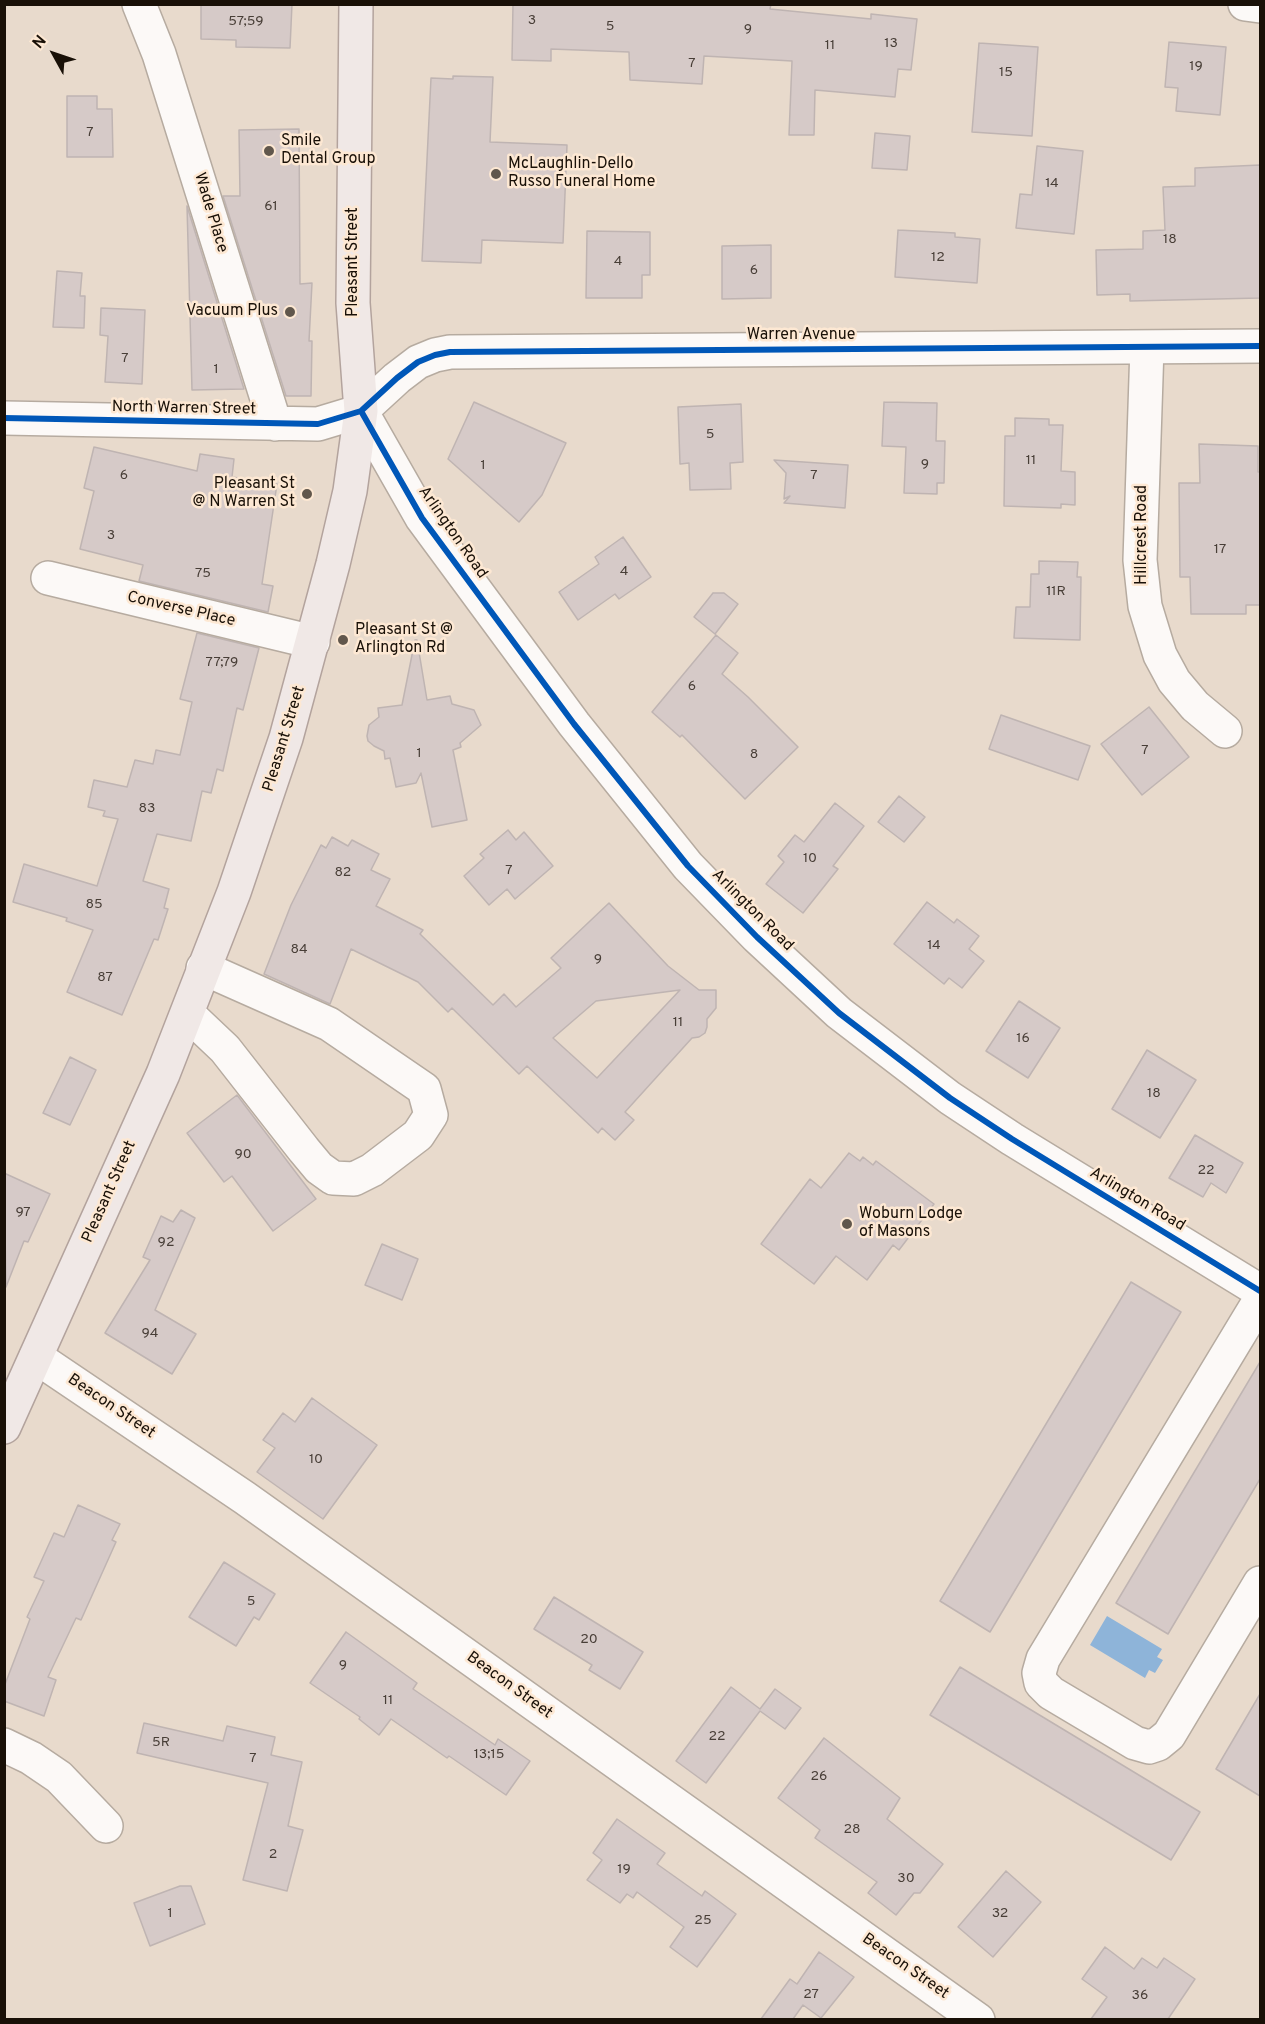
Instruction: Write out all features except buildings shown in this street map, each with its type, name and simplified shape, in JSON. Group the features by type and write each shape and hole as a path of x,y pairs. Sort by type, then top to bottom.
{"main road":[{"name":"Pleasant Street","path":"4,1427 163,1074 234,892 267,800 313,642 346,510 361,411 353,303 356,4"}],"street":[{"name":"Wade Place","path":"139,4 163,65 275,424"},
{"path":"1245,4 1260,6"},
{"name":"Warren Avenue","path":"361,411 418,362 450,352 1260,346"},
{"name":"Hillcrest Road","path":"1147,347 1140,561 1145,606 1160,655 1174,681 1196,706 1225,731"},
{"name":"North Warren Street","path":"4,418 318,424 361,411"},
{"name":"Arlington Road","path":"361,411 422,518 574,724 682,858 757,937 839,1013 950,1098 1260,1291"},
{"name":"Converse Place","path":"48,578 313,642"},
{"path":"188,1014 225,1049 319,1168 333,1178 354,1179 372,1170 418,1135 431,1114 424,1089 329,1024 203,968"},
{"path":"1260,1300 1043,1659 1039,1673 1041,1683 1052,1694 1135,1743 1149,1747 1158,1744 1169,1735 1260,1583"},
{"name":"Beacon Street","path":"36,1357 245,1498 978,2019"},
{"path":"4,1745 60,1777 106,1826"}],"water":[{"path":"1107,1616 1162,1649 1157,1657 1163,1660 1155,1673 1149,1670 1145,1678 1090,1645"}],"cycle path":[{"path":"4,418 318,424 361,411 418,362 450,352 1260,346"},
{"path":"361,411 422,518 574,724 688,866 757,937 839,1013 950,1098 1012,1139 1260,1291"}],"place":[{"name":"Smile Dental Group","path":"269,151"},
{"name":"McLaughlin-Dello Russo Funeral Home","path":"496,174"},
{"name":"Vacuum Plus","path":"290,312"},
{"name":"Pleasant St @ N Warren St","path":"307,494"},
{"name":"Pleasant St @ Arlington Rd","path":"343,640"},
{"name":"Woburn Lodge of Masons","path":"847,1224"}]}
